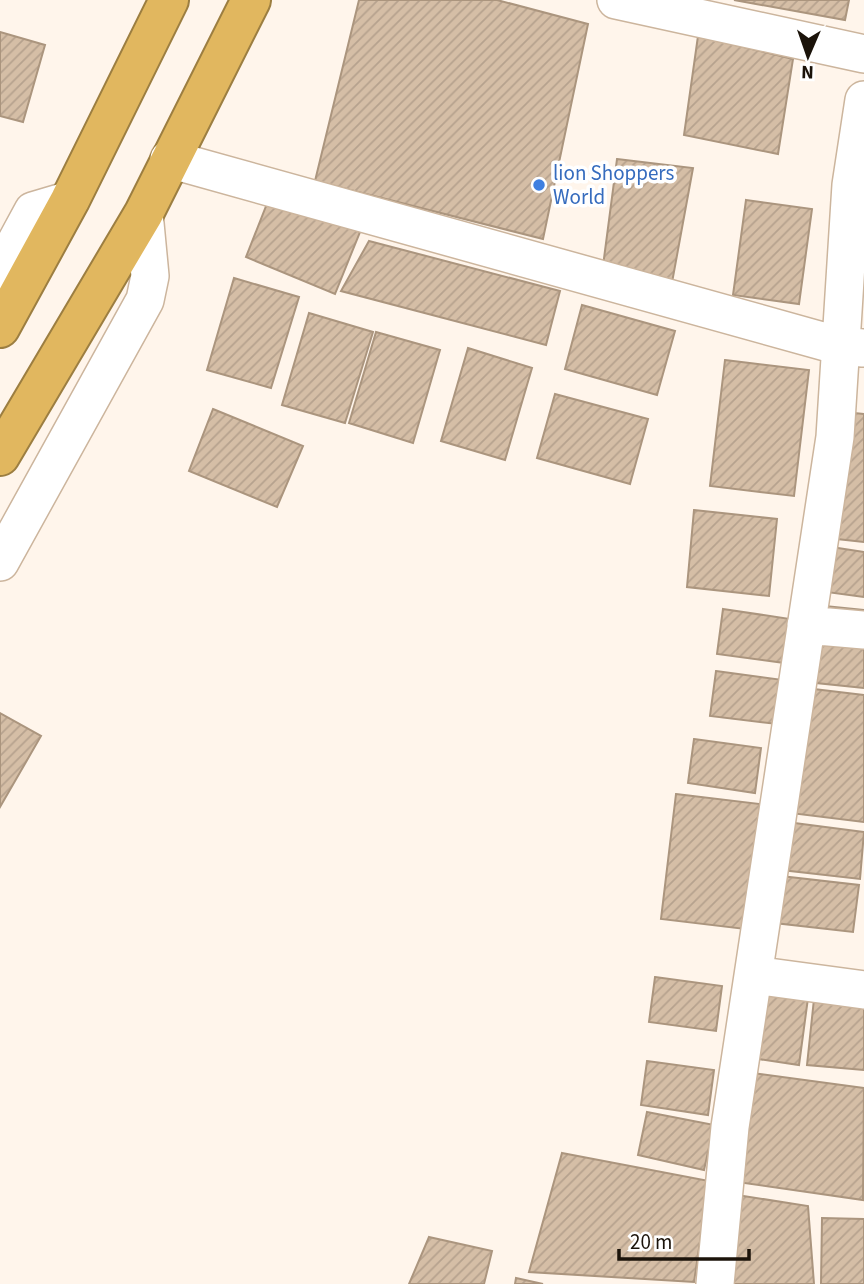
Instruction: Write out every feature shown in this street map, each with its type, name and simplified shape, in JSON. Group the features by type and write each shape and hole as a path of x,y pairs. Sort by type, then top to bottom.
{"highway":[{"path":"0,328 70,200 169,0"},
{"path":"0,456 144,213 249,4"}],"street":[{"path":"616,0 864,54"},
{"path":"715,1284 730,1127 835,438 852,347 851,185 864,100"},
{"path":"169,159 852,347"},
{"path":"0,272 33,211 70,200"},
{"path":"0,562 145,300 150,276 144,213"},
{"path":"806,625 864,630"},
{"path":"754,975 864,990"}],"building":[{"path":"359,0 497,0 588,24 543,239 315,181"},
{"path":"734,0 849,0 845,20"},
{"path":"0,32 45,45 23,122 0,116"},
{"path":"698,36 793,59 778,154 684,135"},
{"path":"617,159 693,168 671,288 603,266"},
{"path":"270,196 360,232 335,294 246,257"},
{"path":"746,200 812,209 799,304 733,295"},
{"path":"369,241 560,291 546,345 341,291"},
{"path":"234,278 299,297 271,388 207,370"},
{"path":"582,305 675,331 657,395 565,369"},
{"path":"309,313 373,332 345,423 282,405"},
{"path":"376,332 440,350 413,443 349,423"},
{"path":"468,348 532,368 505,460 441,441"},
{"path":"725,360 809,370 794,496 710,486"},
{"path":"555,394 648,419 630,484 537,458"},
{"path":"213,409 303,446 277,507 189,471"},
{"path":"834,411 864,414 864,542 819,537"},
{"path":"694,510 777,519 769,596 687,587"},
{"path":"825,546 864,552 864,597 819,591"},
{"path":"805,604 864,610 864,688 797,681"},
{"path":"723,609 790,619 785,663 717,654"},
{"path":"716,671 783,680 777,724 710,716"},
{"path":"797,687 864,695 864,822 782,812"},
{"path":"0,713 41,736 0,807"},
{"path":"694,739 761,748 755,793 688,783"},
{"path":"676,794 760,804 745,929 661,919"},
{"path":"779,821 864,832 860,879 773,869"},
{"path":"772,875 859,885 853,932 766,922"},
{"path":"655,977 722,986 716,1031 649,1022"},
{"path":"764,992 808,998 799,1065 758,1059"},
{"path":"814,999 864,1004 864,1070 807,1065"},
{"path":"647,1061 714,1070 708,1115 641,1105"},
{"path":"752,1073 864,1088 863,1200 737,1182"},
{"path":"647,1112 714,1125 704,1170 638,1155"},
{"path":"562,1153 709,1181 694,1282 529,1272"},
{"path":"737,1195 808,1206 814,1284 731,1284"},
{"path":"822,1218 864,1219 864,1284 821,1284"},
{"path":"429,1237 492,1251 484,1284 409,1284"},
{"path":"516,1278 543,1284 515,1284"}],"place":[{"name":"lion Shoppers World","path":"539,185"}]}
